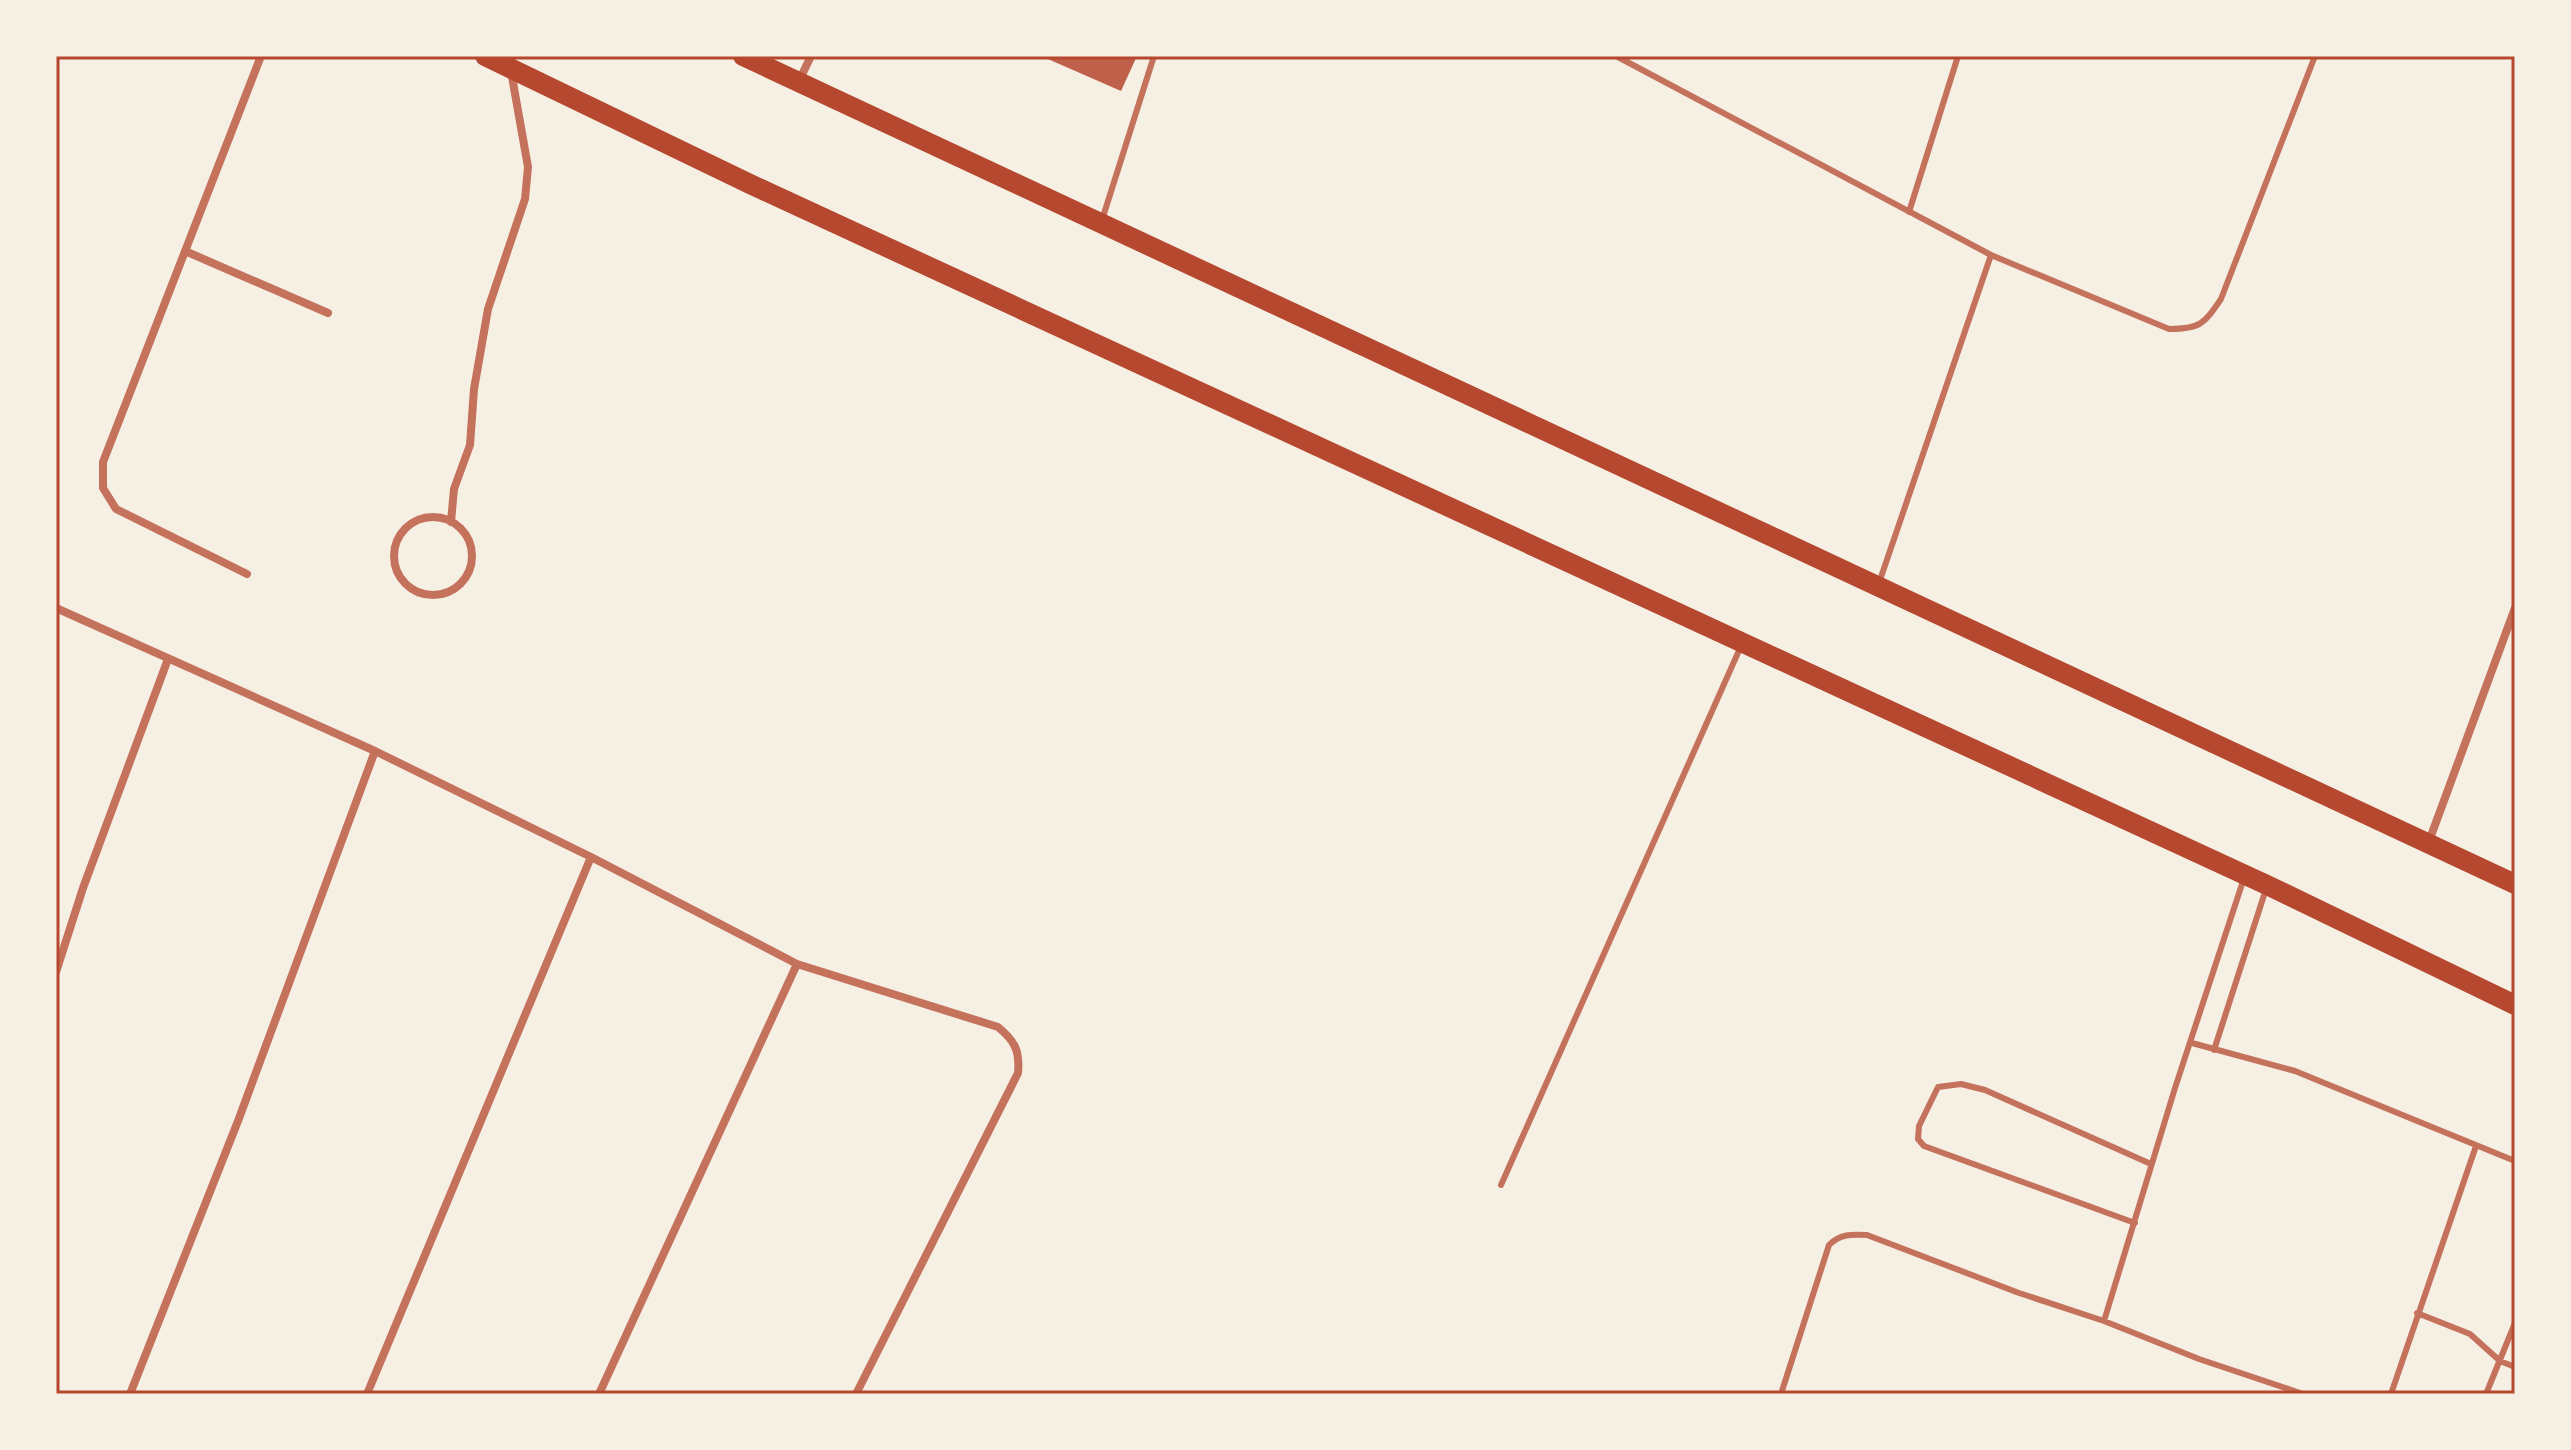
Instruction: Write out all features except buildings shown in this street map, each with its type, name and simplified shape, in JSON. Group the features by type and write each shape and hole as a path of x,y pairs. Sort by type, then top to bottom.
{"main road":[{"path":"485,56 750,184 2267,885 2515,1005"},
{"path":"743,56 2515,884"}],"street":[{"path":"247,574 116,509 103,488 103,462 261,56"},
{"path":"799,82 811,56"},
{"path":"451,522 438,518 413,522 396,541 393,554 395,567 409,587 421,593 446,593 457,587 466,577 472,552 468,540 451,522 454,489 470,445 474,389 488,309 525,199 528,167 511,69"},
{"path":"185,251 328,313"},
{"path":"56,608 375,751 591,857 797,964 998,1027 1011,1038 1019,1054 1018,1073 856,1394"},
{"path":"2428,844 2515,608"},
{"path":"56,972 83,888 168,659"},
{"path":"130,1394 238,1121 375,751"},
{"path":"367,1394 591,857"},
{"path":"599,1394 797,964"}],"lane":[{"path":"1101,223 1154,56"},
{"path":"1616,56 1991,255 2169,329 2190,329 2199,324 2207,319 2221,299 2315,56"},
{"path":"1909,212 1958,56"},
{"path":"1878,587 1991,255"},
{"path":"1501,1185 1742,643"},
{"path":"2104,1321 2151,1164 2245,876"},
{"path":"2214,1050 2267,885"},
{"path":"2192,1043 2295,1071 2515,1161"},
{"path":"2135,1223 1924,1146 1918,1139 1919,1126 1938,1087 1961,1084 1985,1090 2151,1164"},
{"path":"2391,1394 2476,1146"},
{"path":"1781,1394 1829,1245 1837,1237 1851,1234 1867,1235 2199,1359 2303,1394"},
{"path":"2417,1313 2470,1334 2500,1361 2515,1367"},
{"path":"2486,1394 2515,1323"}]}
